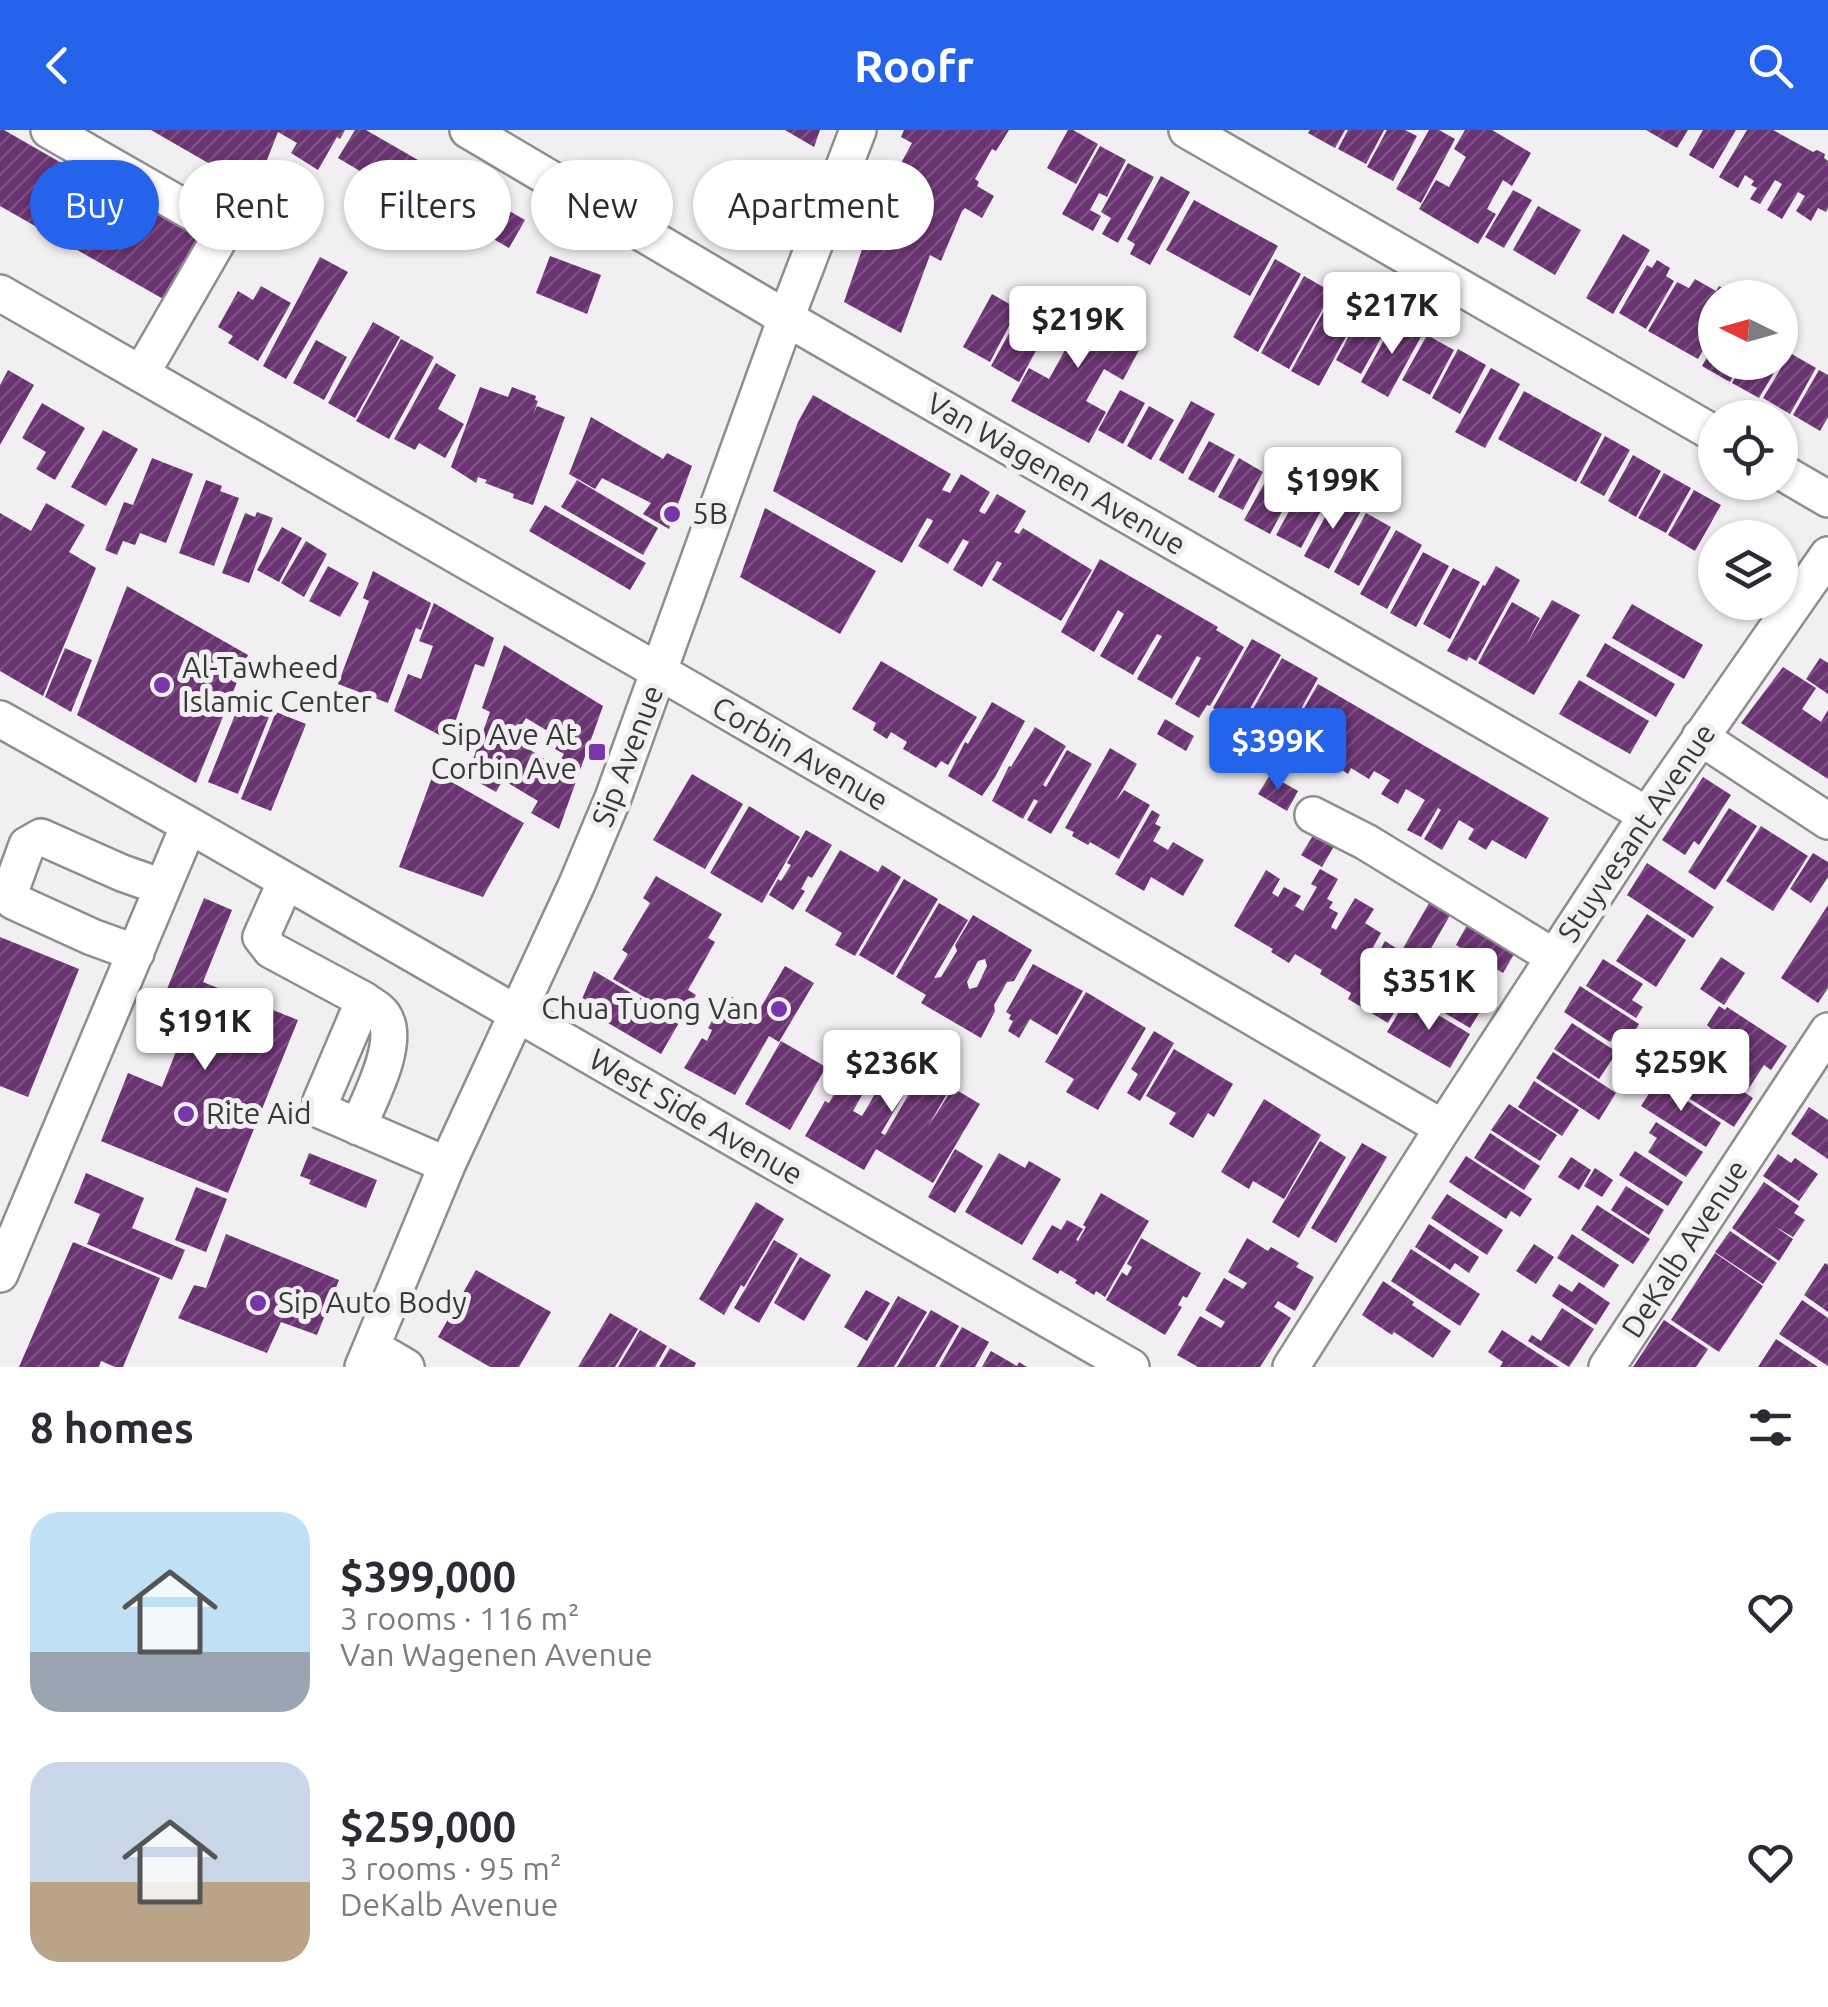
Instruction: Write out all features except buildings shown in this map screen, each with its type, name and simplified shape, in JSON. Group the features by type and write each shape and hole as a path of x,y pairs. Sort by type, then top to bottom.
{"street":[{"path":"49,130 220,228 219,238 141,374"},
{"name":"Van Wagenen Avenue","path":"468,130 1646,815"},
{"name":"Sip Avenue","path":"368,1357 448,1165 594,844 858,130"},
{"path":"1187,130 1698,424"},
{"name":"Corbin Avenue","path":"0,293 1443,1128"},
{"path":"1798,482 1828,499"},
{"name":"Stuyvesant Avenue","path":"1291,1367 1646,815 1828,556"},
{"name":"West Side Avenue","path":"0,719 1132,1367"},
{"path":"1700,737 1828,821"},
{"path":"1314,815 1366,842 1554,957"},
{"path":"0,1274 189,825"},
{"path":"136,953 12,901 10,892 26,845 41,837 162,886"},
{"path":"286,881 261,936 271,950 364,1000 321,1101 322,1111 448,1165"},
{"name":"DeKalb Avenue","path":"1607,1367 1828,1031"},
{"path":"368,1357 406,1367"}],"place":[{"name":"5B","path":"672,514"},
{"name":"Al-Tawheed Islamic Center","path":"162,685"},
{"name":"Sip Ave At Corbin Ave","path":"597,752"},
{"name":"Chua Tuong Van","path":"779,1009"},
{"name":"Rite Aid","path":"186,1114"},
{"name":"Sip Auto Body","path":"258,1303"}]}
